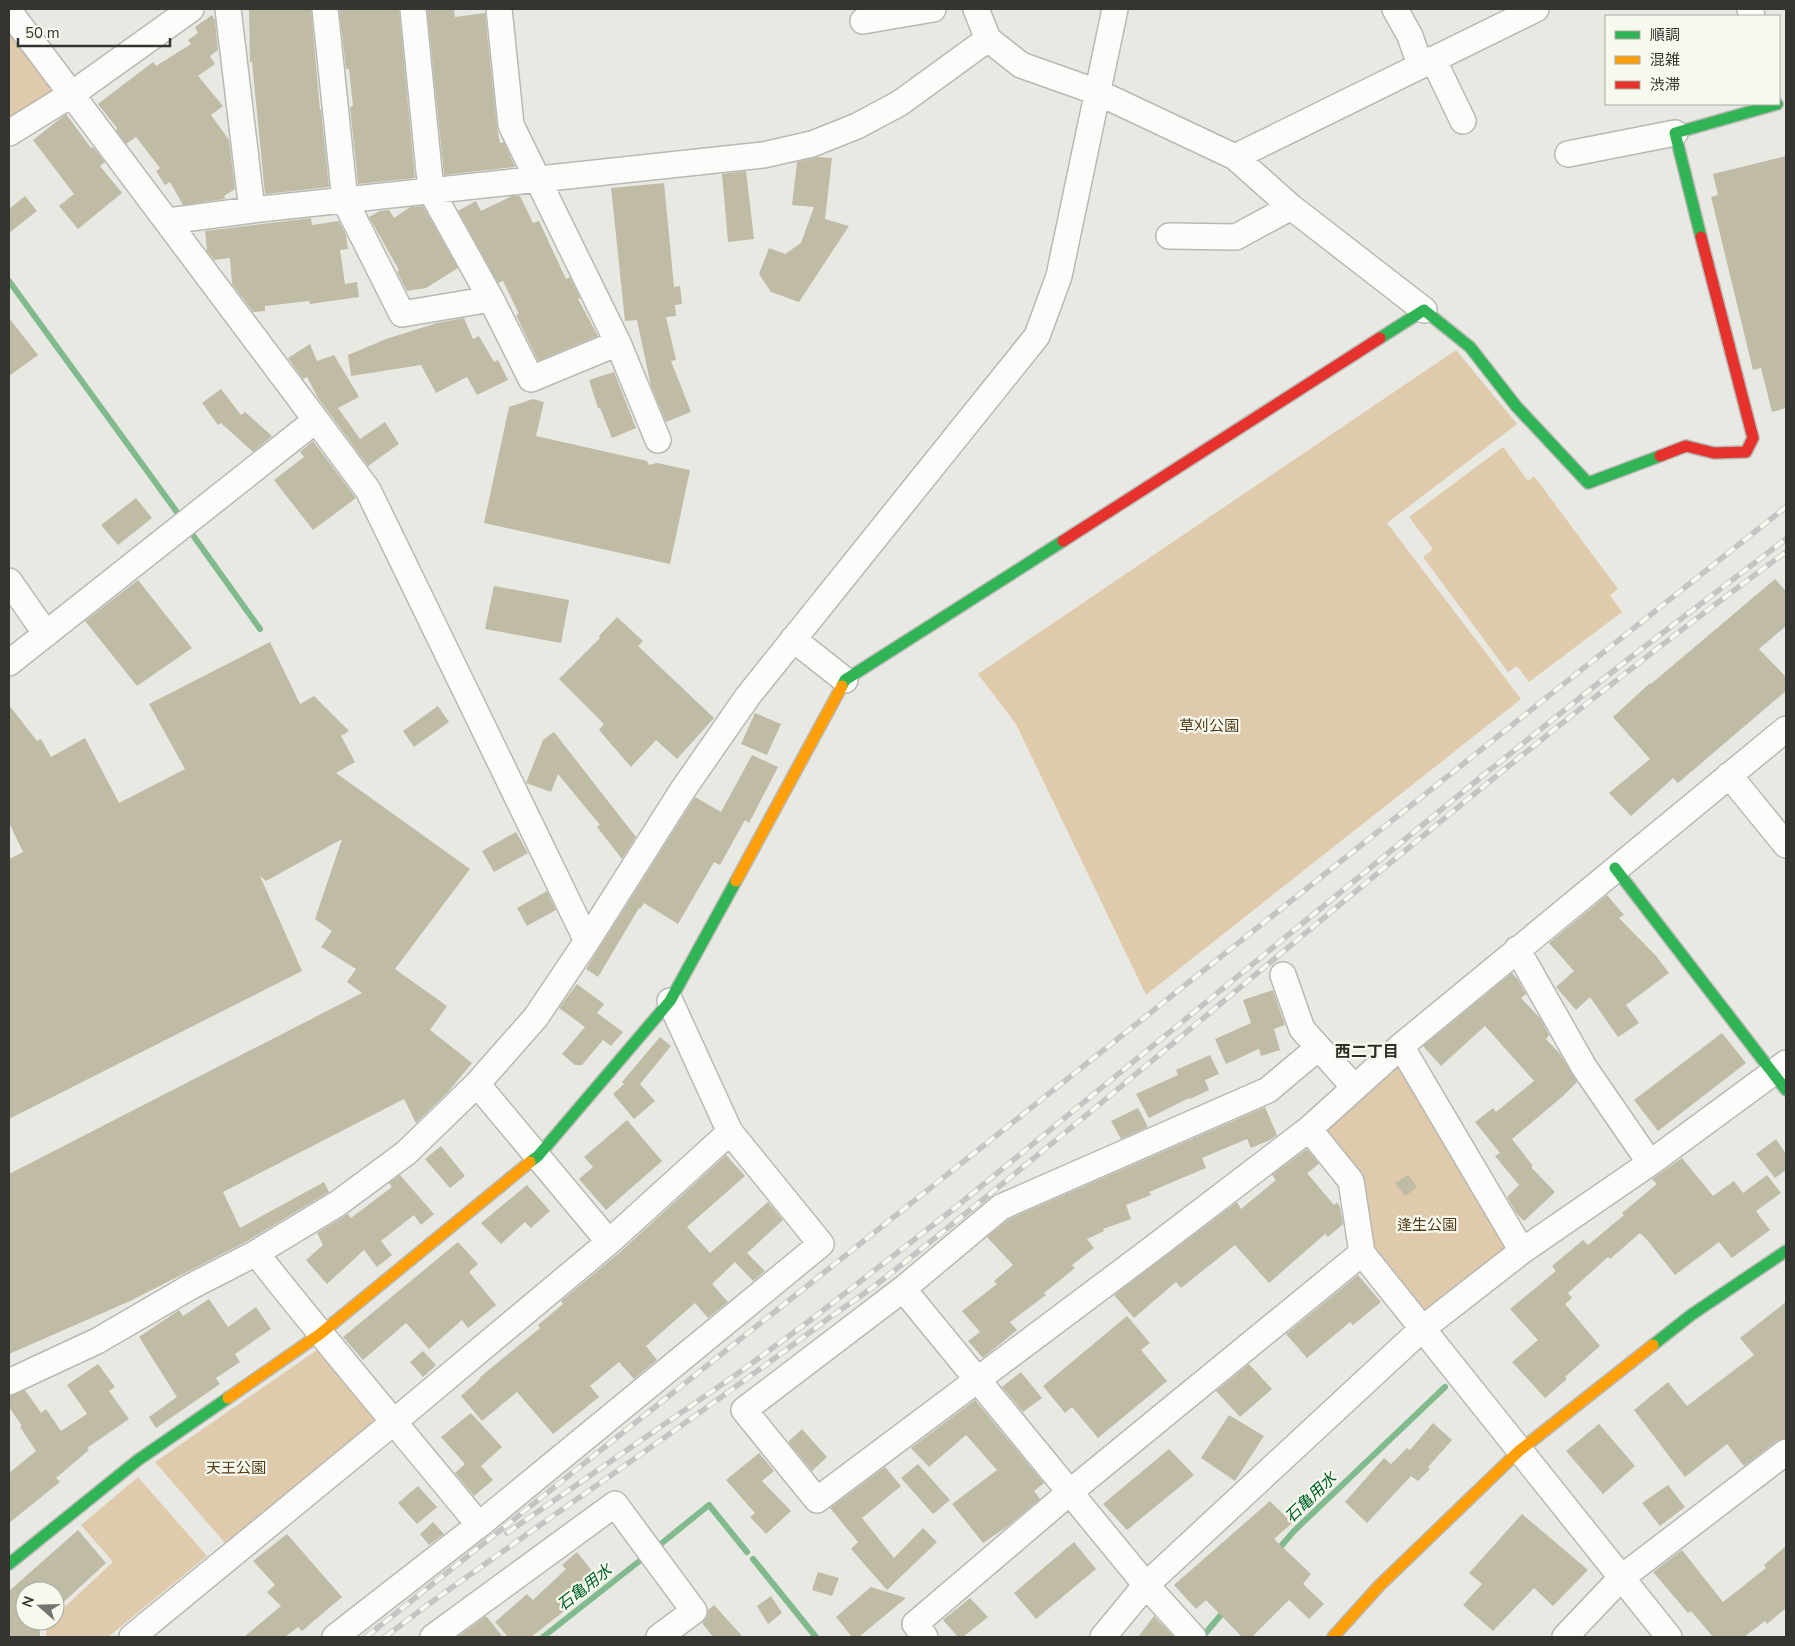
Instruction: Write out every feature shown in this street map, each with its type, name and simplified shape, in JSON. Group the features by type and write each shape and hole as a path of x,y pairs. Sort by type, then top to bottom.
{"street":[{"path":"9,133 72,94 191,9"},
{"path":"228,9 252,210"},
{"path":"325,9 345,201 402,314 491,300"},
{"path":"413,9 431,191 491,300 531,379 618,343"},
{"path":"498,9 511,125 618,343 658,440"},
{"path":"863,21 933,9"},
{"path":"976,9 988,39 1021,65 1097,92 1235,157 1291,207 1470,347 1516,406 1588,483 1686,446 1714,453 1746,452 1754,438 1674,133"},
{"path":"9,1382 97,1340 190,1287 256,1253 337,1204 406,1153 477,1084 536,1017 587,941 682,791 748,696 1037,336 1059,276 1116,9"},
{"path":"1395,9 1463,121"},
{"path":"1235,157 1536,9"},
{"path":"9,11 368,490 587,941"},
{"path":"168,221 252,210 763,155 812,144 857,126 900,103 988,39"},
{"path":"1568,154 1674,133 1774,105"},
{"path":"1169,236 1236,237 1291,207"},
{"path":"9,1564 138,1460 320,1334 538,1156 670,1001 845,680 1424,310"},
{"path":"9,663 316,420"},
{"path":"9,581 46,634"},
{"path":"793,639 845,680"},
{"path":"1318,1048 1268,1090 1001,1207 903,1289 744,1410 817,1500 1144,1255 1309,1128 1401,1046 1786,729"},
{"path":"1729,775 1786,845"},
{"path":"1103,1637 1146,1584 1422,1329 1522,1251 1782,1075 1615,868"},
{"path":"1517,949 1584,1067 1650,1163"},
{"path":"1283,975 1302,1030 1354,1087"},
{"path":"335,1637 479,1524 821,1244 730,1132 670,1001"},
{"path":"1401,1046 1522,1251"},
{"path":"477,1084 609,1242"},
{"path":"1309,1128 1351,1181 1362,1253 1669,1637"},
{"path":"132,1637 609,1242 730,1132"},
{"path":"1333,1637 1378,1586 1519,1450 1691,1315 1786,1251"},
{"path":"256,1253 320,1334 395,1421 479,1524"},
{"path":"925,1637 914,1624 1070,1492 1362,1253"},
{"path":"903,1289 1146,1584 1193,1637"},
{"path":"1565,1637 1621,1578 1786,1452"},
{"path":"433,1637 615,1504 694,1611 659,1637"}],"green space":[{"path":"9,23 57,88 9,118"},
{"name":"草刈公園","path":"1456,350 1517,424 1387,523 1521,699 1146,995 1016,724 978,674"},
{"path":"1503,447 1528,481 1534,476 1618,589 1610,595 1622,612 1529,682 1517,666 1508,672 1423,557 1433,549 1409,517"},
{"name":"逢生公園","path":"1396,1059 1510,1250 1426,1313 1372,1249 1319,1128"},
{"name":"天王公園","path":"317,1350 380,1419 225,1543 155,1462"},
{"path":"138,1477 207,1556 108,1637 47,1637 46,1631 65,1631 65,1607 113,1562 81,1525"}],"building":[{"path":"249,9 311,9 329,187 265,194 252,62 250,62"},
{"path":"339,9 399,9 415,178 358,184 350,107 353,106 349,69 346,69"},
{"path":"427,9 454,9 455,17 485,13 500,143 504,142 515,167 444,175"},
{"path":"212,15 215,20 218,50 210,56 215,64 198,76 223,106 211,115 229,140 235,189 224,196 224,199 183,205 170,182 165,185 156,171 160,168 136,137 126,144 116,130 117,128 98,104 153,62 156,66 191,44 188,40 198,33 195,27"},
{"path":"66,114 91,148 93,147 105,162 100,166 122,193 78,229 59,206 74,194 33,140"},
{"path":"1786,156 1786,408 1772,412 1761,368 1753,370 1711,197 1718,195 1713,174"},
{"path":"818,157 832,158 825,219 849,226 799,302 771,292 759,274 769,248 785,254 801,243 814,207 792,205 797,162"},
{"path":"746,171 754,239 728,242 722,174"},
{"path":"664,183 674,287 680,286 682,304 675,305 676,316 666,317 676,360 671,361 691,412 666,422 651,386 637,320 625,321 611,188"},
{"path":"25,196 37,211 9,233 9,209"},
{"path":"512,196 520,196 533,223 539,221 566,279 570,277 580,298 578,299 598,336 538,361 516,315 519,314 503,281 498,283 458,211 476,201 481,211"},
{"path":"423,206 458,268 426,288 407,291 397,272 399,270 369,217 380,211 389,210 394,218 410,207"},
{"path":"311,218 312,225 339,221 346,235 348,249 340,250 345,284 357,282 359,297 310,304 309,301 265,306 265,311 253,312 232,284 230,258 214,260 207,251 205,231"},
{"path":"9,318 38,355 9,376"},
{"path":"464,318 473,339 479,336 494,362 498,360 508,380 477,395 467,377 436,393 421,365 351,376 348,355 386,339 437,323"},
{"path":"310,344 317,361 334,355 359,397 338,408 360,439 385,422 399,444 368,466 318,398 307,377 303,379 288,358"},
{"path":"614,372 636,428 612,438 600,408 598,408 589,380"},
{"path":"221,389 241,415 245,412 272,436 253,452 221,423 218,425 202,403"},
{"path":"533,399 544,402 536,436 647,461 649,465 657,463 690,470 670,564 484,523 509,407"},
{"path":"313,441 356,498 313,530 274,480 304,457 300,452"},
{"path":"136,498 152,518 118,545 101,525"},
{"path":"1775,579 1786,591 1786,626 1759,649 1786,677 1786,691 1678,783 1673,778 1631,816 1609,793 1650,759 1613,717 1650,683"},
{"path":"138,580 192,648 137,686 85,621"},
{"path":"494,586 569,600 561,643 485,629"},
{"path":"617,617 643,641 638,646 714,718 677,759 656,740 631,767 599,730 604,724 559,679 600,638 599,636"},
{"path":"270,642 300,704 314,696 349,731 341,736 355,762 336,773 470,869 395,969 447,1006 430,1030 472,1063 448,1092 416,1123 404,1099 223,1192 240,1228 324,1182 329,1192 249,1240 130,1301 9,1354 9,1174 362,993 347,982 356,969 321,947 332,931 315,919 342,839 266,881 260,876 302,971 9,1119 9,859 23,852 9,823 9,705 37,741 41,739 51,757 85,738 119,803 185,769 149,704"},
{"path":"438,706 449,722 414,747 403,731"},
{"path":"755,713 781,724 767,755 741,744"},
{"path":"554,732 636,837 622,859 597,827 600,825 558,774 551,792 526,783 543,740"},
{"path":"752,755 778,767 749,823 745,820 720,865 714,862 678,924 644,903 639,908 598,977 586,969 695,797 721,812"},
{"path":"516,832 528,853 494,872 482,851"},
{"path":"547,891 556,910 527,926 517,908"},
{"path":"1607,895 1624,915 1619,918 1656,956 1669,973 1626,1005 1639,1023 1618,1037 1590,997 1576,1010 1556,987 1574,971 1549,943"},
{"path":"1512,973 1526,994 1521,998 1540,1018 1549,1035 1546,1039 1560,1054 1577,1082 1512,1139 1533,1166 1531,1167 1555,1192 1524,1221 1517,1214 1507,1197 1519,1185 1495,1156 1500,1153 1475,1122 1493,1108 1496,1112 1534,1081 1485,1026 1441,1066 1423,1046"},
{"path":"577,984 604,1004 597,1013 623,1032 611,1046 603,1040 582,1065 575,1065 562,1054 585,1027 559,1008"},
{"path":"1273,990 1285,1025 1274,1029 1280,1050 1261,1056 1259,1049 1226,1064 1215,1039 1251,1023 1243,1000"},
{"path":"1722,1033 1746,1063 1658,1131 1634,1100"},
{"path":"660,1037 671,1046 640,1084 655,1101 634,1119 613,1094 624,1084 622,1082"},
{"path":"1210,1055 1219,1074 1205,1080 1209,1090 1149,1118 1136,1094 1178,1075 1176,1070"},
{"path":"1265,1107 1277,1135 1251,1148 1247,1139 1202,1158 1206,1168 1149,1192 1151,1195 1126,1205 1131,1219 1103,1229 1104,1231 1087,1239 1094,1248 1072,1265 1075,1268 1044,1293 1046,1295 1010,1322 1017,1330 983,1358 968,1341 980,1332 962,1311 997,1284 994,1281 1013,1265 987,1237 1009,1219"},
{"path":"1138,1108 1148,1127 1121,1139 1111,1121"},
{"path":"627,1120 662,1161 606,1210 579,1179 593,1167 584,1157"},
{"path":"1776,1139 1786,1154 1786,1170 1775,1178 1756,1154"},
{"path":"441,1146 465,1176 450,1188 425,1159"},
{"path":"1307,1149 1319,1164 1307,1173 1334,1205 1337,1202 1340,1207 1343,1224 1328,1237 1325,1234 1269,1283 1235,1245 1181,1288 1176,1282 1134,1318 1114,1295 1237,1202 1241,1209 1276,1180 1272,1175"},
{"path":"726,1155 745,1176 687,1227 710,1253 768,1202 783,1220 747,1253 765,1271 753,1281 735,1262 712,1284 728,1302 708,1318 695,1303 646,1346 657,1360 634,1379 619,1362 590,1386 599,1397 553,1434 517,1392 482,1421 461,1396 479,1378 540,1328 538,1325 563,1304 561,1301 619,1253"},
{"path":"1682,1158 1713,1196 1734,1181 1743,1193 1767,1175 1781,1193 1756,1211 1770,1230 1732,1258 1719,1242 1675,1275 1640,1233 1610,1259 1608,1257 1568,1293 1572,1298 1565,1304 1600,1346 1565,1377 1567,1379 1545,1398 1512,1362 1538,1340 1510,1309 1556,1271 1552,1266 1583,1240 1588,1245 1657,1184 1652,1179"},
{"path":"400,1175 434,1214 421,1225 414,1215 381,1241 392,1255 377,1267 364,1250 327,1284 306,1260 323,1245 317,1233 348,1214 351,1218 392,1187 389,1183"},
{"path":"1408,1175 1417,1187 1405,1196 1395,1183"},
{"path":"527,1185 550,1211 531,1228 525,1222 501,1244 481,1223"},
{"path":"458,1242 478,1264 469,1272 496,1305 468,1328 462,1320 429,1349 406,1323 363,1360 343,1337"},
{"path":"1358,1275 1381,1302 1353,1325 1350,1322 1307,1358 1286,1334"},
{"path":"209,1299 228,1327 256,1307 271,1329 235,1354 240,1362 216,1378 220,1384 156,1428 149,1417 177,1397 139,1337 179,1310 183,1316"},
{"path":"1786,1302 1786,1438 1777,1441 1744,1466 1727,1444 1685,1477 1634,1410 1668,1382 1687,1406 1754,1355 1740,1338"},
{"path":"1127,1316 1150,1343 1141,1350 1167,1381 1098,1438 1072,1407 1065,1413 1043,1386"},
{"path":"423,1351 436,1365 423,1377 410,1362"},
{"path":"98,1364 115,1387 109,1391 129,1419 87,1448 89,1450 56,1478 60,1482 9,1523 9,1473 36,1451 9,1407 9,1396 25,1390 41,1413 46,1409 61,1431 87,1414 67,1385"},
{"path":"1249,1364 1272,1389 1240,1417 1216,1391"},
{"path":"1021,1372 1042,1398 1023,1412 1002,1387"},
{"path":"975,1400 1044,1483 1034,1491 1040,1499 1008,1526 983,1543 952,1504 997,1470 966,1435 929,1467 911,1448"},
{"path":"471,1413 502,1447 481,1466 493,1480 474,1496 455,1473 465,1464 441,1437"},
{"path":"1229,1415 1264,1436 1235,1481 1201,1458"},
{"path":"1433,1423 1452,1440 1428,1467 1430,1469 1418,1481 1411,1476 1367,1523 1345,1502 1384,1458 1391,1464 1407,1448 1410,1450"},
{"path":"1599,1424 1635,1466 1603,1494 1566,1451"},
{"path":"802,1429 827,1457 812,1471 788,1442"},
{"path":"1169,1449 1194,1475 1127,1530 1103,1504"},
{"path":"759,1453 774,1471 762,1481 791,1511 766,1534 750,1517 755,1513 726,1480"},
{"path":"918,1464 950,1500 933,1514 901,1478"},
{"path":"885,1467 901,1486 862,1518 894,1558 923,1528 937,1542 887,1590 851,1549 858,1542 830,1508"},
{"path":"1668,1485 1685,1507 1660,1526 1642,1503"},
{"path":"418,1486 437,1507 417,1524 398,1503"},
{"path":"1270,1501 1292,1523 1274,1539 1311,1574 1303,1584 1324,1604 1309,1619 1289,1600 1252,1637 1242,1637 1206,1600 1196,1609 1174,1585"},
{"path":"1522,1514 1588,1570 1553,1606 1534,1588 1493,1631 1463,1605 1482,1584 1469,1573"},
{"path":"433,1522 444,1534 429,1545 420,1534"},
{"path":"78,1530 106,1563 65,1601 65,1581 20,1581"},
{"path":"287,1534 342,1597 302,1631 298,1627 285,1637 244,1637 281,1606 267,1592 275,1585 253,1561"},
{"path":"1074,1542 1096,1569 1036,1619 1014,1593"},
{"path":"1786,1546 1786,1608 1767,1624 1765,1621 1744,1637 1713,1637 1691,1611 1688,1613 1653,1572 1682,1550 1723,1602 1766,1568 1764,1565"},
{"path":"577,1552 601,1582 531,1637 508,1637 495,1622 527,1594 533,1600 566,1569 562,1565"},
{"path":"818,1572 839,1578 832,1596 812,1590"},
{"path":"15,1586 15,1631 40,1631 40,1637 9,1637 9,1591"},
{"path":"871,1587 906,1598 859,1637 852,1637 836,1617"},
{"path":"771,1596 782,1613 768,1624 757,1606"},
{"path":"970,1598 988,1617 963,1637 958,1637 943,1620"},
{"path":"714,1605 743,1637 713,1637 702,1623 707,1617 708,1610"},
{"path":"486,1616 503,1637 457,1637"},
{"path":"1154,1616 1174,1637 1138,1637"}],"waterway":[{"path":"9,281 182,519"},
{"path":"187,527 260,629"},
{"name":"石亀用水","path":"1276,1552 1294,1531 1445,1387"},
{"name":"石亀用水","path":"657,1547 709,1505 747,1552"},
{"name":"石亀用水","path":"543,1637 642,1559"},
{"name":"石亀用水","path":"753,1559 816,1637"},
{"name":"石亀用水","path":"1203,1636 1225,1610"}],"railway":[{"path":"366,1637 1786,507"},
{"path":"507,1533 737,1374 808,1322 951,1211 1486,773 1631,657 1786,539"},
{"path":"385,1637 877,1284 1104,1101 1441,821 1555,729 1669,639 1786,552"}],"traffic: fast":[{"path":"1701,237 1675,133 1773,105"},
{"path":"1380,338 1424,310 1470,347 1516,406 1588,483 1660,456"},
{"path":"842,686 845,680 1063,541"},
{"path":"1615,868 1786,1090"},
{"path":"530,1162 538,1156 670,1001 736,881"},
{"path":"1653,1345 1691,1315 1786,1251"},
{"path":"9,1564 138,1460 228,1398"}],"traffic: slow":[{"path":"736,881 842,686"},
{"path":"228,1398 320,1334 530,1162"},
{"path":"1333,1637 1379,1586 1519,1451 1653,1345"}],"traffic: jam":[{"path":"1660,456 1686,446 1714,453 1746,452 1753,438 1701,237"},
{"path":"1063,541 1380,338"}],"district":[{"name":"西二丁目","path":"1367,1051"}]}
